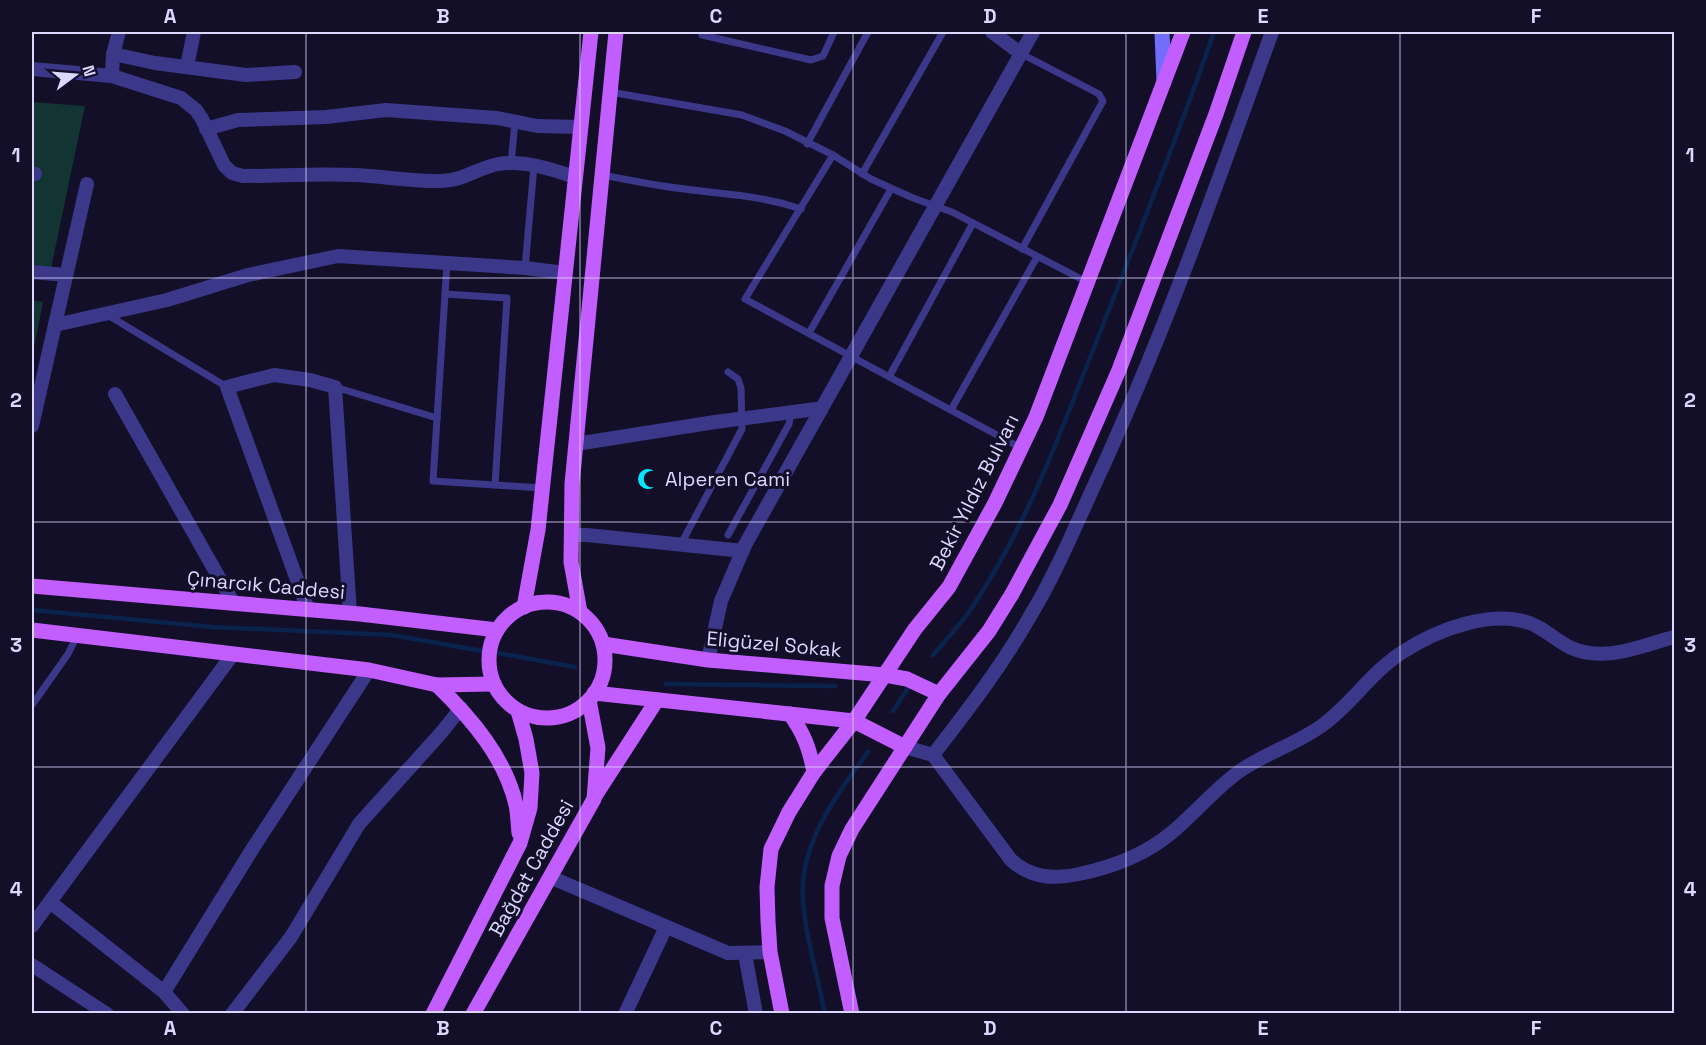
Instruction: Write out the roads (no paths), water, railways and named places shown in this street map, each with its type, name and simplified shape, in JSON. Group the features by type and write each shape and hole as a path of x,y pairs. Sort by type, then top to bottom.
{"main road":[{"path":"524,607 538,530 591,32"},
{"path":"580,612 571,562 572,484 616,32"},
{"name":"Bekir Yıldız Bulvarı","path":"782,1014 770,952 767,887 771,849 789,812 814,772 854,722 915,629 949,587 995,503 1036,417 1183,32"},
{"path":"852,1014 832,918 831,902 835,871 845,842 939,694 989,631 1045,536 1081,461 1119,370 1216,114 1244,32"},
{"name":"Çınarcık Caddesi","path":"32,586 350,613 497,630"},
{"path":"542,602 562,604 580,612 594,626 603,644 604,664 600,684 591,697 573,712 554,718 535,717 518,711 504,699 494,684 489,666 490,648 497,630 509,616 524,607 542,602"},
{"path":"32,630 369,670 437,685 494,684"},
{"name":"Eligüzel Sokak","path":"603,644 708,660 885,675 907,679 939,694"},
{"path":"437,685 461,708 483,735 504,772 516,805 520,843"},
{"path":"591,697 657,700 854,722 905,747"},
{"name":"Bağdat Caddesi","path":"473,1014 594,799 597,748 591,697"},
{"path":"594,799 657,700"},
{"name":"Bağdat Caddesi","path":"433,1014 520,843 530,808 531,773 526,739 518,711"},
{"path":"790,714 803,733 810,751 814,772"}],"street":[{"path":"112,76 113,54 119,32"},
{"path":"187,66 194,32"},
{"path":"992,32 1020,53"},
{"path":"708,660 721,601 743,551 1033,32"},
{"path":"1162,32 1164,81"},
{"path":"933,755 1010,650 1060,560 1120,430 1169,314 1272,32"},
{"path":"113,54 155,63 246,75 295,72"},
{"path":"32,69 112,76 182,98 196,110 224,165 232,173 243,176 355,175 445,181 465,177 498,164 511,164 534,166 575,177"},
{"path":"206,129 238,120 326,117 386,110 497,118 537,126 580,127"},
{"path":"32,426 34,401 55,325 87,184"},
{"path":"55,325 167,300 248,275 338,256 525,268 565,273"},
{"path":"32,272 66,275"},
{"path":"308,610 227,387 274,375 310,380 335,387 350,613"},
{"path":"115,394 234,604"},
{"path":"576,444 742,418 821,410"},
{"path":"572,535 743,551"},
{"path":"905,747 933,755 1011,860 1018,866 1041,877 1070,876 1119,864 1154,846 1237,773 1320,727 1387,664 1402,653 1435,636 1469,624 1498,618 1529,623 1562,644 1591,653 1613,652 1674,638"},
{"path":"32,926 234,654"},
{"path":"164,992 253,848 369,670"},
{"path":"232,1014 291,938 359,824 461,708"},
{"path":"550,878 728,953 770,952"},
{"path":"50,902 164,992 183,1014"},
{"path":"625,1014 666,927"},
{"path":"745,954 756,1014"},
{"path":"32,965 107,1014"}],"lane":[{"path":"702,35 811,60 823,56 834,32"},
{"path":"807,144 868,32"},
{"path":"862,174 943,32"},
{"path":"1020,53 1099,94 1103,101 1022,249"},
{"path":"610,92 742,115 784,131 833,155 891,189 936,205 1087,282"},
{"path":"511,164 515,122"},
{"path":"833,155 746,299 1021,448"},
{"path":"525,268 534,166"},
{"path":"602,175 686,189 733,193 780,202 801,209"},
{"path":"809,333 891,189"},
{"path":"889,377 973,223"},
{"path":"951,411 1037,256"},
{"path":"447,263 433,481 542,488"},
{"path":"445,294 507,298 495,485"},
{"path":"105,314 227,387"},
{"path":"681,544 742,429 741,388 738,379 728,372"},
{"path":"335,387 437,418"},
{"path":"728,535 789,424 791,412"},
{"path":"32,705 68,654 77,636"}],"waterway":[{"path":"933,655 958,627 992,576 1011,542 1044,471 1146,216 1214,32"},
{"path":"32,610 212,627 392,635 482,651"},
{"path":"498,653 575,667"},
{"path":"666,684 835,686"},
{"path":"893,711 910,685"},
{"path":"825,1014 804,913 803,882 811,846 818,829 826,813 868,752"}],"place":[{"name":"Alperen Cami","path":"648,479"}]}
